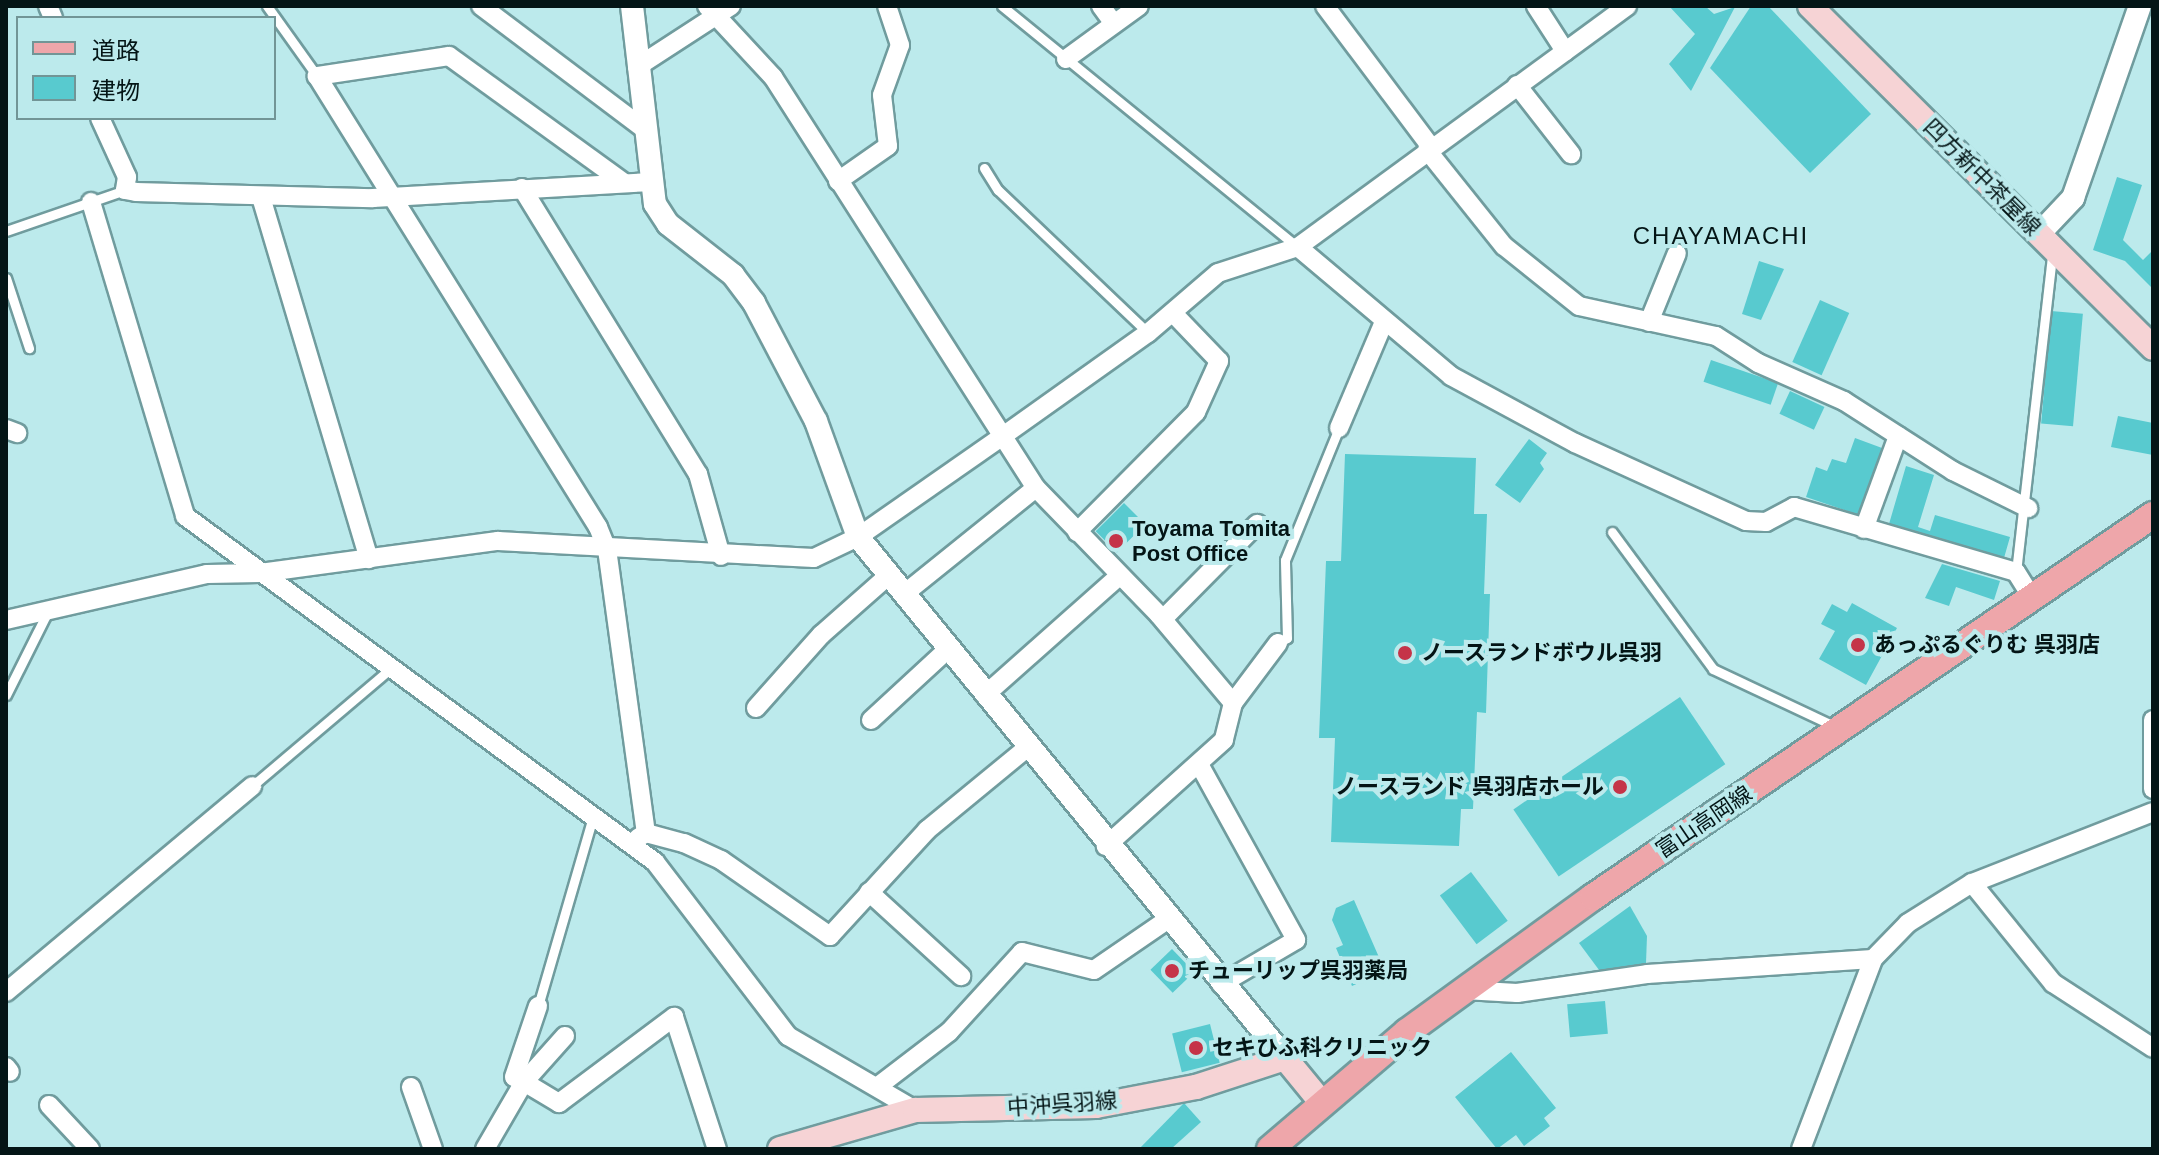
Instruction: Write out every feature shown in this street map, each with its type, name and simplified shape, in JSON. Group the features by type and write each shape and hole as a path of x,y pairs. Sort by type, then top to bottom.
{"main road":[{"name":"四方新中茶屋線","path":"1810,6 2153,348"},
{"name":"富山高岡線","path":"1286,1144 1322,1103 1464,990 2153,515"},
{"path":"1285,1058 1322,1103"},
{"name":"中沖呉羽線","path":"780,1149 915,1110 1096,1106 1196,1087 1285,1058"}],"street":[{"path":"481,6 643,128"},
{"path":"632,6 648,182 668,224 733,275 754,303 816,421 858,537 1106,846 1285,1058"},
{"path":"838,181 888,146 882,95 900,45 887,6"},
{"path":"1101,6 1114,24"},
{"path":"1066,59 1139,6"},
{"path":"1325,6 1429,148 1522,263 1579,306 1716,336 1758,363 1844,401 1898,436 2028,508"},
{"path":"1536,6 1565,51"},
{"path":"6,620 207,574 260,573 498,541 721,556 814,558 858,537 1000,438 1148,333 1218,273 1298,247 1429,148 1627,6"},
{"path":"2046,241 2073,198 2140,6"},
{"path":"637,67 718,9 773,77 1000,438 1036,488 1163,619 1233,703"},
{"path":"623,182 449,56 317,76 607,549 646,833"},
{"path":"1517,85 1571,154"},
{"path":"101,120 127,177 125,190 261,197 391,197 648,182"},
{"path":"522,188 698,474 721,556"},
{"path":"261,197 369,559"},
{"path":"91,202 185,516 655,862 788,1036 915,1110"},
{"path":"1298,247 1384,322 1475,391 1746,521 1766,522 1794,507 2016,572 2032,598"},
{"path":"1649,322 1677,253"},
{"path":"1077,532 1196,412 1219,361 1173,313"},
{"path":"1339,428 1384,322"},
{"path":"1864,529 1898,436"},
{"path":"904,594 1036,488"},
{"path":"1163,619 1257,524"},
{"path":"756,708 821,635 889,575"},
{"path":"985,695 1119,576"},
{"path":"1106,846 1224,740 1233,703 1278,643"},
{"path":"871,720 948,649"},
{"path":"2153,720 2153,789"},
{"path":"646,833 721,860 830,936 927,830 1027,748"},
{"path":"1199,764 1296,940 1221,984"},
{"path":"6,992 252,786"},
{"path":"1801,1149 1873,959 1908,923 1972,883 2153,812"},
{"path":"629,844 646,833"},
{"path":"1972,883 2053,983 2153,1048"},
{"path":"869,892 961,976"},
{"path":"877,1087 949,1032 1022,952 1094,970 1167,920"},
{"path":"1464,990 1517,993 1647,974 1873,959"},
{"path":"538,1006 514,1077 559,1103 674,1017 717,1149"},
{"path":"485,1149 524,1082 565,1036"},
{"path":"411,1087 433,1149"},
{"path":"49,1105 90,1149"}],"lane":[{"path":"1002,6 1298,247"},
{"path":"276,19 317,76"},
{"path":"984,168 998,190 1148,333"},
{"path":"6,231 125,190"},
{"path":"2016,572 2028,508 2046,241"},
{"path":"6,278 29,348"},
{"path":"1278,643 1287,638 1285,560 1339,428"},
{"path":"1612,532 1713,669 1841,729"},
{"path":"6,695 47,613"},
{"path":"252,786 391,668"},
{"path":"538,1006 593,817"}],"building":[{"path":"1669,6 1705,6 1714,14 1735,7 1691,91 1669,64 1695,34"},
{"path":"1751,6 1768,6 1871,114 1810,173 1710,68"},
{"path":"2117,177 2142,185 2123,240 2143,260 2153,250 2153,289 2125,261 2093,250"},
{"path":"1759,261 1784,269 1761,320 1742,314"},
{"path":"1820,300 1849,313 1822,375 1792,362"},
{"path":"2051,311 2083,314 2073,426 2041,424"},
{"path":"1711,360 1778,383 1771,405 1704,382"},
{"path":"1790,391 1824,407 1814,430 1779,414"},
{"path":"2118,416 2153,423 2153,455 2111,447"},
{"path":"1855,438 1882,448 1859,515 1806,497 1816,467 1827,471 1832,459 1846,463"},
{"path":"1529,439 1547,453 1540,463 1544,469 1520,503 1495,485"},
{"name":"ノースランドボウル呉羽","path":"1345,454 1476,458 1474,514 1487,514 1484,594 1490,594 1486,713 1477,712 1473,809 1461,809 1459,846 1331,842 1335,738 1319,738 1326,561 1341,561"},
{"path":"1906,466 1934,475 1918,527 1930,531 1935,515 2010,537 2004,558 1889,524"},
{"path":"1124,503 1145,524 1117,552 1096,531"},
{"path":"1942,564 2000,581 1994,600 1956,587 1949,606 1925,598"},
{"name":"あっぷるぐりむ 呉羽店","path":"1852,603 1897,628 1866,685 1819,659 1835,631 1821,624 1832,604 1847,612"},
{"name":"ノースランド 呉羽店ホール","path":"1680,697 1725,764 1559,877 1513,809"},
{"path":"1471,872 1508,921 1477,944 1440,895"},
{"path":"1354,900 1385,971 1352,986 1336,948 1343,945 1332,920 1336,908"},
{"path":"1630,906 1647,936 1646,963 1602,974 1579,943"},
{"name":"チューリップ呉羽薬局","path":"1172,949 1194,972 1173,993 1150,970"},
{"path":"1605,1001 1608,1034 1570,1037 1567,1004"},
{"name":"セキひふ科クリニック","path":"1210,1024 1220,1063 1182,1072 1172,1033"},
{"path":"1511,1052 1556,1108 1544,1118 1550,1126 1524,1146 1516,1135 1497,1149 1455,1097"},
{"path":"1184,1103 1201,1122 1171,1149 1139,1149"}],"place":[{"name":"Toyama Tomita Post Office","path":"1116,541"},
{"name":"あっぷるぐりむ 呉羽店","path":"1858,645"},
{"name":"ノースランドボウル呉羽","path":"1405,653"},
{"name":"ノースランド 呉羽店ホール","path":"1620,787"},
{"name":"チューリップ呉羽薬局","path":"1172,971"},
{"name":"セキひふ科クリニック","path":"1196,1048"}],"district":[{"name":"CHAYAMACHI","path":"1721,236"}]}
